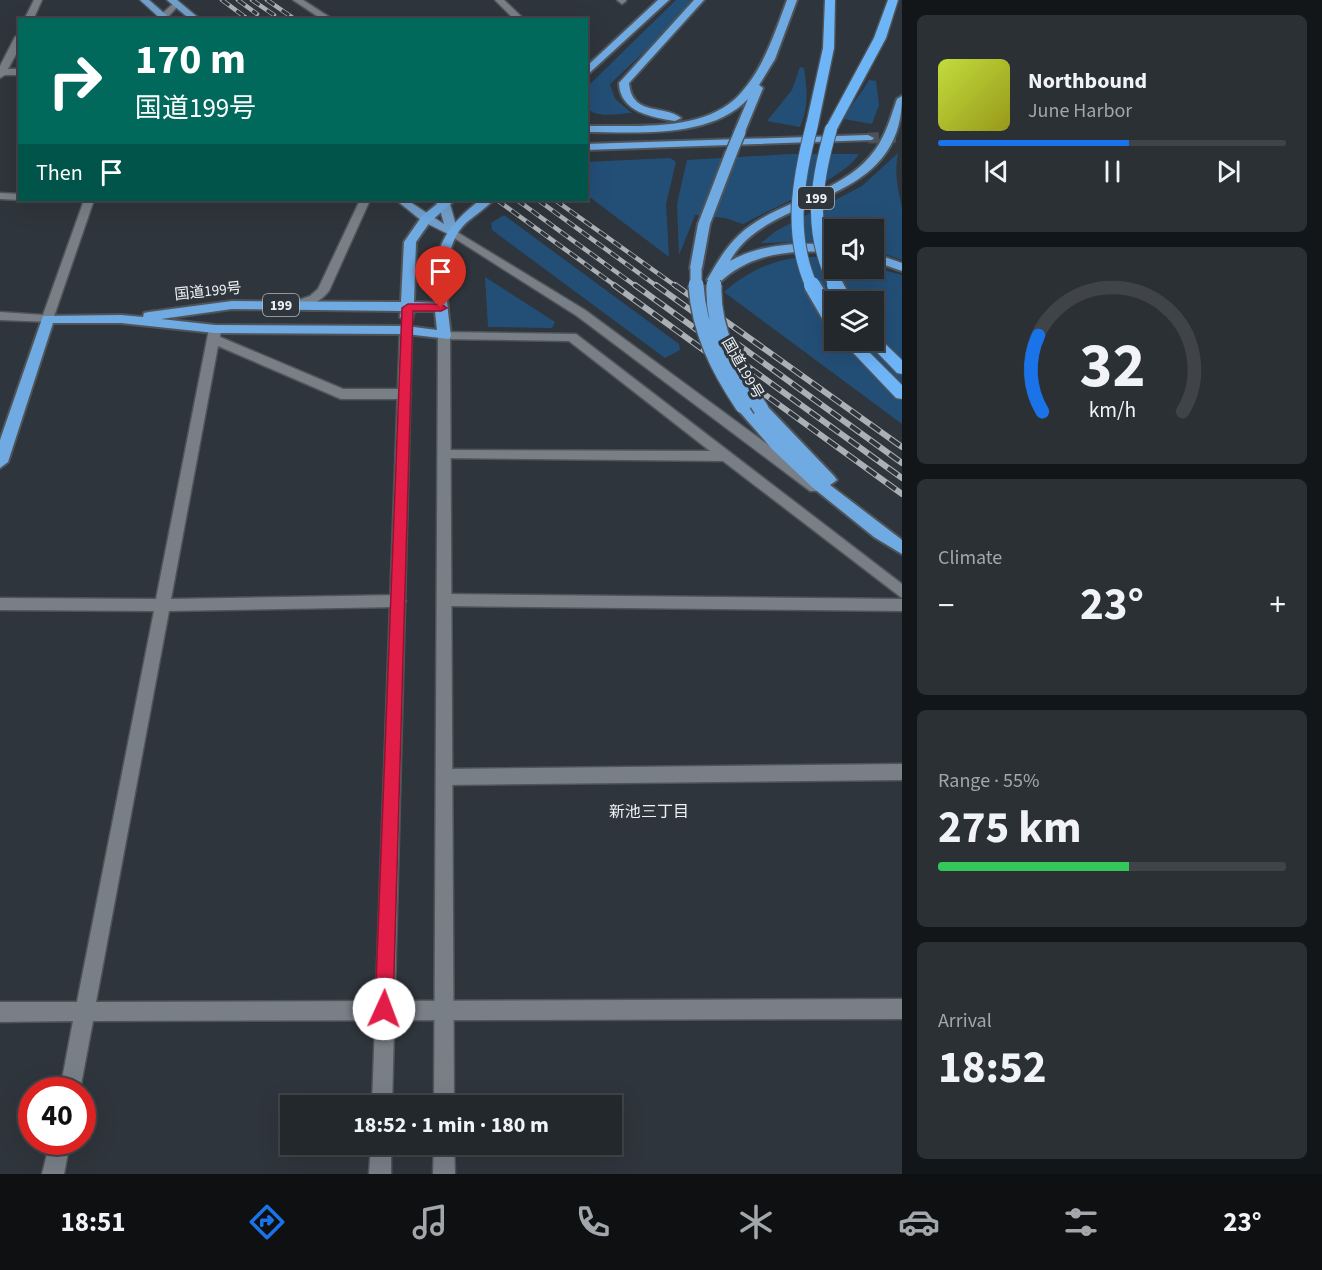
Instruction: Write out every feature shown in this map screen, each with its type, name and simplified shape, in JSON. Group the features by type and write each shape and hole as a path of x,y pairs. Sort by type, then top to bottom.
{"highway":[{"path":"588,71 664,0"},
{"path":"699,0 630,74 624,83 623,92 628,101 651,113 684,119 706,119"},
{"name":"国道199号","path":"792,0 705,224 696,268 698,316 705,338 727,383 777,446 854,516 902,546"},
{"path":"824,307 803,264 796,237 797,188 830,53 832,27 830,0"},
{"path":"839,291 819,246 817,218 820,169 838,112 876,46 893,0"},
{"path":"588,129 642,127 706,119 737,104 748,93 774,48"},
{"name":"国道199号","path":"902,99 885,141 869,164 838,188 750,232 727,253 714,280 714,315 720,336 729,357 760,409 829,480 902,546"},
{"path":"588,147 868,138"},
{"path":"406,330 410,242 426,219 444,201"},
{"path":"444,336 441,308 442,261 452,232 485,201"},
{"path":"714,280 734,264 760,253 798,248 824,248"},
{"path":"884,261 902,267"},
{"name":"国道199号","path":"48,319 121,319 232,305 441,308"},
{"path":"0,462 48,319"},
{"name":"国道199号","path":"121,319 215,334 406,330 444,336"},
{"path":"859,351 902,394"},
{"path":"884,351 902,369"}],"main road":[{"path":"144,0 163,18"},
{"path":"176,1 195,18"},
{"path":"402,201 426,219 452,232"},
{"path":"444,201 452,232"}],"street":[{"path":"29,18 38,0"},
{"path":"297,0 327,18"},
{"path":"499,0 519,18"},
{"path":"163,18 176,1"},
{"path":"0,73 18,41"},
{"path":"0,73 18,72"},
{"path":"0,196 18,196"},
{"path":"0,316 48,319 89,201"},
{"path":"297,306 314,299 323,291 365,201"},
{"path":"452,232 581,313 854,516"},
{"path":"382,1095 406,330"},
{"path":"73,1077 215,334 341,394 404,394"},
{"path":"444,1095 446,600 444,336 572,337 729,456 902,592"},
{"path":"445,455 729,456"},
{"path":"446,600 902,606"},
{"path":"0,604 164,605 398,601"},
{"path":"445,777 902,772"},
{"path":"0,1012 902,1009"},
{"path":"53,1174 57,1155"},
{"path":"380,1174 381,1155"},
{"path":"444,1155 444,1174"}],"shaded area":[{"path":"676,0 691,0 673,25 610,84 615,99 632,113 594,113 588,107 588,86"},
{"path":"800,67 804,68 806,98 805,112 800,127 767,121 792,90"},
{"path":"869,80 876,81 879,105 872,124 844,119 850,109"},
{"path":"898,153 896,174 902,208 902,260 884,254 884,219 824,219 824,241 761,243 776,231 862,186"},
{"path":"790,154 859,154 851,164 823,183 743,224 725,218 695,215 679,255 677,204 687,160"},
{"path":"670,158 676,162 666,204 669,257 588,196 588,162"},
{"path":"504,215 679,344 680,350 665,358 492,230 491,223"},
{"path":"803,257 824,257 824,279 884,279 884,270 902,275 902,424 724,292 748,274 761,268"},
{"path":"485,277 555,322 552,328 488,327"}],"tunnel":[{"path":"868,138 902,137"}],"railway":[{"path":"222,0 246,18"},
{"path":"238,0 257,14"},
{"path":"252,0 274,15"},
{"path":"267,0 293,18"},
{"path":"498,201 617,287"},
{"path":"518,201 637,287"},
{"path":"539,201 658,287"},
{"path":"556,201 677,287"},
{"path":"614,285 902,494"},
{"path":"635,285 902,478"},
{"path":"656,285 902,463"},
{"path":"675,285 902,447"}],"district":[{"name":"新池三丁目","path":"649,811"}],"route":[{"path":"384,1009 406,330 408,308 441,308"}]}
